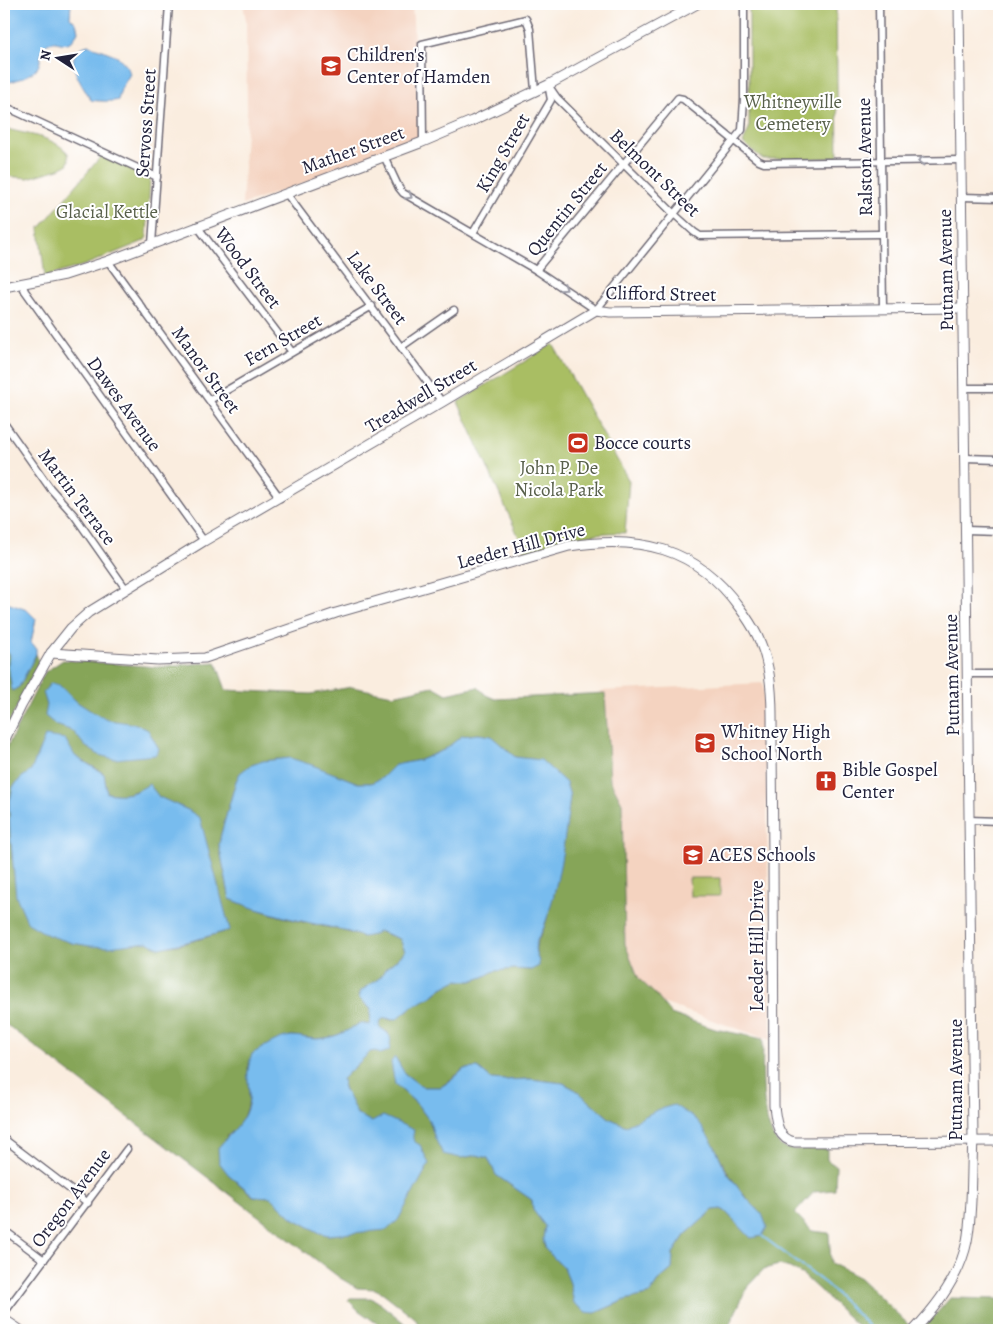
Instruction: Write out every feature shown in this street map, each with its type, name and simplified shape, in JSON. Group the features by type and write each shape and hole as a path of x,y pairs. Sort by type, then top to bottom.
{"main road":[{"path":"4,1320 19,1330"}],"street":[{"name":"Servoss Street","path":"152,244 169,4"},
{"name":"Mather Street","path":"4,287 65,275 108,261 286,192 423,142 535,92 697,4"},
{"name":"Treadwell Street","path":"4,741 39,672 51,653 80,620 204,541 280,498 596,310 742,130 744,118 744,4"},
{"name":"Ralston Avenue","path":"879,4 883,309"},
{"name":"Putnam Avenue","path":"914,1330 929,1314 946,1290 962,1258 969,1226 973,1140 959,4"},
{"path":"423,142 422,44 526,19 530,29 535,92"},
{"name":"Belmont Street","path":"548,85 558,98 694,232 706,236 881,234"},
{"name":"King Street","path":"473,233 551,100 548,85"},
{"name":"Quentin Street","path":"536,270 678,98 683,99 734,141"},
{"path":"4,106 158,176"},
{"path":"734,141 764,163 961,160"},
{"name":"Clifford Street","path":"384,156 402,193 536,270 596,310 610,312 963,308"},
{"name":"Lake Street","path":"286,192 442,402"},
{"path":"962,197 999,198"},
{"name":"Wood Street","path":"198,226 292,352"},
{"name":"Manor Street","path":"108,261 280,498"},
{"name":"Dawes Avenue","path":"22,284 25,291 204,541"},
{"name":"Fern Street","path":"210,400 372,306"},
{"path":"402,347 454,310"},
{"path":"964,388 999,388"},
{"name":"Martin Terrace","path":"4,423 126,589"},
{"path":"965,458 999,459"},
{"path":"966,530 999,531"},
{"name":"Leeder Hill Drive","path":"51,653 158,660 204,658 336,614 569,546 613,542 637,543 661,549 690,561 715,578 729,593 754,628 765,656 770,678 774,1106 779,1131 788,1141 796,1142 999,1141"},
{"path":"968,674 999,674"},
{"path":"969,820 999,821"},
{"path":"4,1139 88,1203"},
{"name":"Oregon Avenue","path":"4,1314 127,1149"},
{"path":"4,1230 44,1260"}],"shaded area":[{"name":"Children's Center of Hamden","path":"243,4 412,4 420,143 242,205 247,111 246,20"},
{"name":"ACES Schools","path":"763,683 771,1040 618,988 601,691"}],"green space":[{"name":"Whitneyville Cemetery","path":"749,4 836,4 838,158 763,159 743,143 749,129"},
{"path":"4,128 54,142 68,153 69,161 67,165 28,178 4,176"},
{"name":"Glacial Kettle","path":"103,154 150,177 147,237 144,241 85,265 45,277 39,229"},
{"name":"John P. De Nicola Park","path":"553,344 629,481 625,533 587,535 525,551 458,402"},
{"path":"4,650 10,654 19,687 36,654 39,662 4,733"},
{"path":"63,660 158,667 216,662 226,690 311,694 352,687 393,695 433,686 447,694 478,687 486,695 495,699 605,693 610,780 622,803 625,944 639,979 656,995 671,1014 715,1029 763,1039 763,1081 766,1115 770,1130 776,1141 789,1149 827,1149 827,1160 836,1166 835,1190 814,1192 795,1213 812,1231 829,1233 831,1263 860,1278 911,1327 908,1330 862,1330 803,1275 779,1265 764,1269 748,1286 727,1330 421,1330 415,1318 383,1293 375,1289 357,1288 340,1278 4,1023 4,753 45,672","holes":["478,734 491,736 515,757 531,758 566,783 570,796 566,828 557,877 545,925 536,946 539,961 531,970 494,971 471,981 457,980 391,1020 385,1018 381,1020 379,1027 389,1033 375,1051 370,1052 342,1079 343,1083 350,1103 358,1114 377,1125 412,1139 414,1142 363,1231 328,1235 320,1233 293,1218 271,1197 253,1196 228,1174 227,1136 237,1128 243,1118 249,1100 248,1067 252,1054 291,1036 316,1039 331,1037 348,1031 360,1023 371,1025 371,1009 359,998 361,991 381,977 385,969 405,951 400,939 378,931 363,937 279,916 230,899 219,845 236,781 249,766 277,759 358,783 371,783 382,778 395,765 420,760 444,750 462,736","40,748 74,758 97,769 104,774 107,793 123,795 139,790 188,810 230,930 189,942 163,947 145,942 117,945 72,943 12,859 9,806 13,787 21,778 31,772","395,1057 405,1074 422,1087 441,1087 464,1069 478,1068 491,1079 530,1079 563,1083 576,1090 609,1118 626,1126 641,1119 714,1145 734,1182 746,1198 762,1214 751,1238 725,1211 721,1209 713,1210 685,1235 673,1253 672,1269 657,1282 650,1294 625,1300 595,1313 574,1303 566,1273 559,1262 545,1248 545,1226 533,1210 532,1200 496,1175 488,1158 477,1155 461,1158 435,1138 429,1120 417,1104 395,1084"]},
{"path":"689,878 720,878 720,896 690,896"},
{"path":"350,1298 371,1298 377,1301 408,1326 410,1330 386,1330 358,1310 348,1300"},
{"path":"950,1298 999,1299 999,1330 922,1330"}],"water":[{"path":"14,4 71,4 70,17 76,23 78,31 74,39 68,43 48,43 43,48 37,69 29,75 4,83 4,13"},
{"path":"88,45 107,52 124,62 130,74 121,89 118,100 91,100 78,78 73,62 75,55 79,49"},
{"path":"4,602 27,610 36,619 31,642 36,648 36,654 19,687 12,691 8,664 10,654 4,650"},
{"path":"51,683 59,685 77,702 108,720 136,724 148,730 159,749 155,755 114,759 99,755 85,746 73,731 56,725 45,716 47,705 43,692"},
{"path":"478,734 491,736 515,757 541,760 566,783 570,796 558,879 543,929 535,947 539,966 531,970 494,971 471,981 457,980 411,1007 397,1019 385,1018 381,1020 379,1027 390,1036 389,1051 380,1054 375,1051 370,1052 342,1079 344,1088 357,1114 372,1122 383,1116 414,1130 413,1139 420,1145 429,1164 398,1220 387,1230 328,1235 320,1233 293,1218 271,1197 254,1196 228,1174 219,1162 218,1148 245,1115 249,1098 248,1070 252,1054 282,1038 295,1036 322,1039 339,1034 360,1023 370,1025 371,1009 359,998 361,991 381,977 385,969 405,951 400,939 379,931 373,935 363,937 343,930 253,908 230,899 219,845 236,781 240,773 249,766 263,761 290,758 358,783 371,783 382,778 395,765 420,760 444,750 462,736"},
{"path":"45,736 65,739 75,756 104,774 107,793 129,793 149,784 159,797 188,810 200,818 230,930 160,948 147,942 109,947 72,943 48,935 28,923 16,896 9,806 13,787 31,771"},
{"path":"395,1057 405,1074 422,1087 441,1087 464,1069 478,1068 491,1079 530,1079 563,1083 576,1090 609,1118 626,1126 657,1110 674,1105 697,1120 714,1145 726,1171 744,1196 762,1214 767,1227 762,1236 751,1238 725,1211 721,1209 713,1210 685,1235 673,1253 672,1269 657,1282 650,1294 625,1300 595,1313 586,1312 574,1303 570,1283 564,1268 546,1250 543,1239 545,1226 533,1210 532,1200 496,1175 488,1158 477,1155 461,1158 443,1154 429,1120 417,1104 395,1084 391,1062"}],"waterway":[{"path":"762,1236 826,1284 873,1330"}],"place":[{"name":"Children's Center of Hamden","path":"331,66"},
{"name":"Bocce courts","path":"578,443"},
{"name":"Whitney High School North","path":"705,743"},
{"name":"Bible Gospel Center","path":"826,781"},
{"name":"ACES Schools","path":"693,855"}]}
